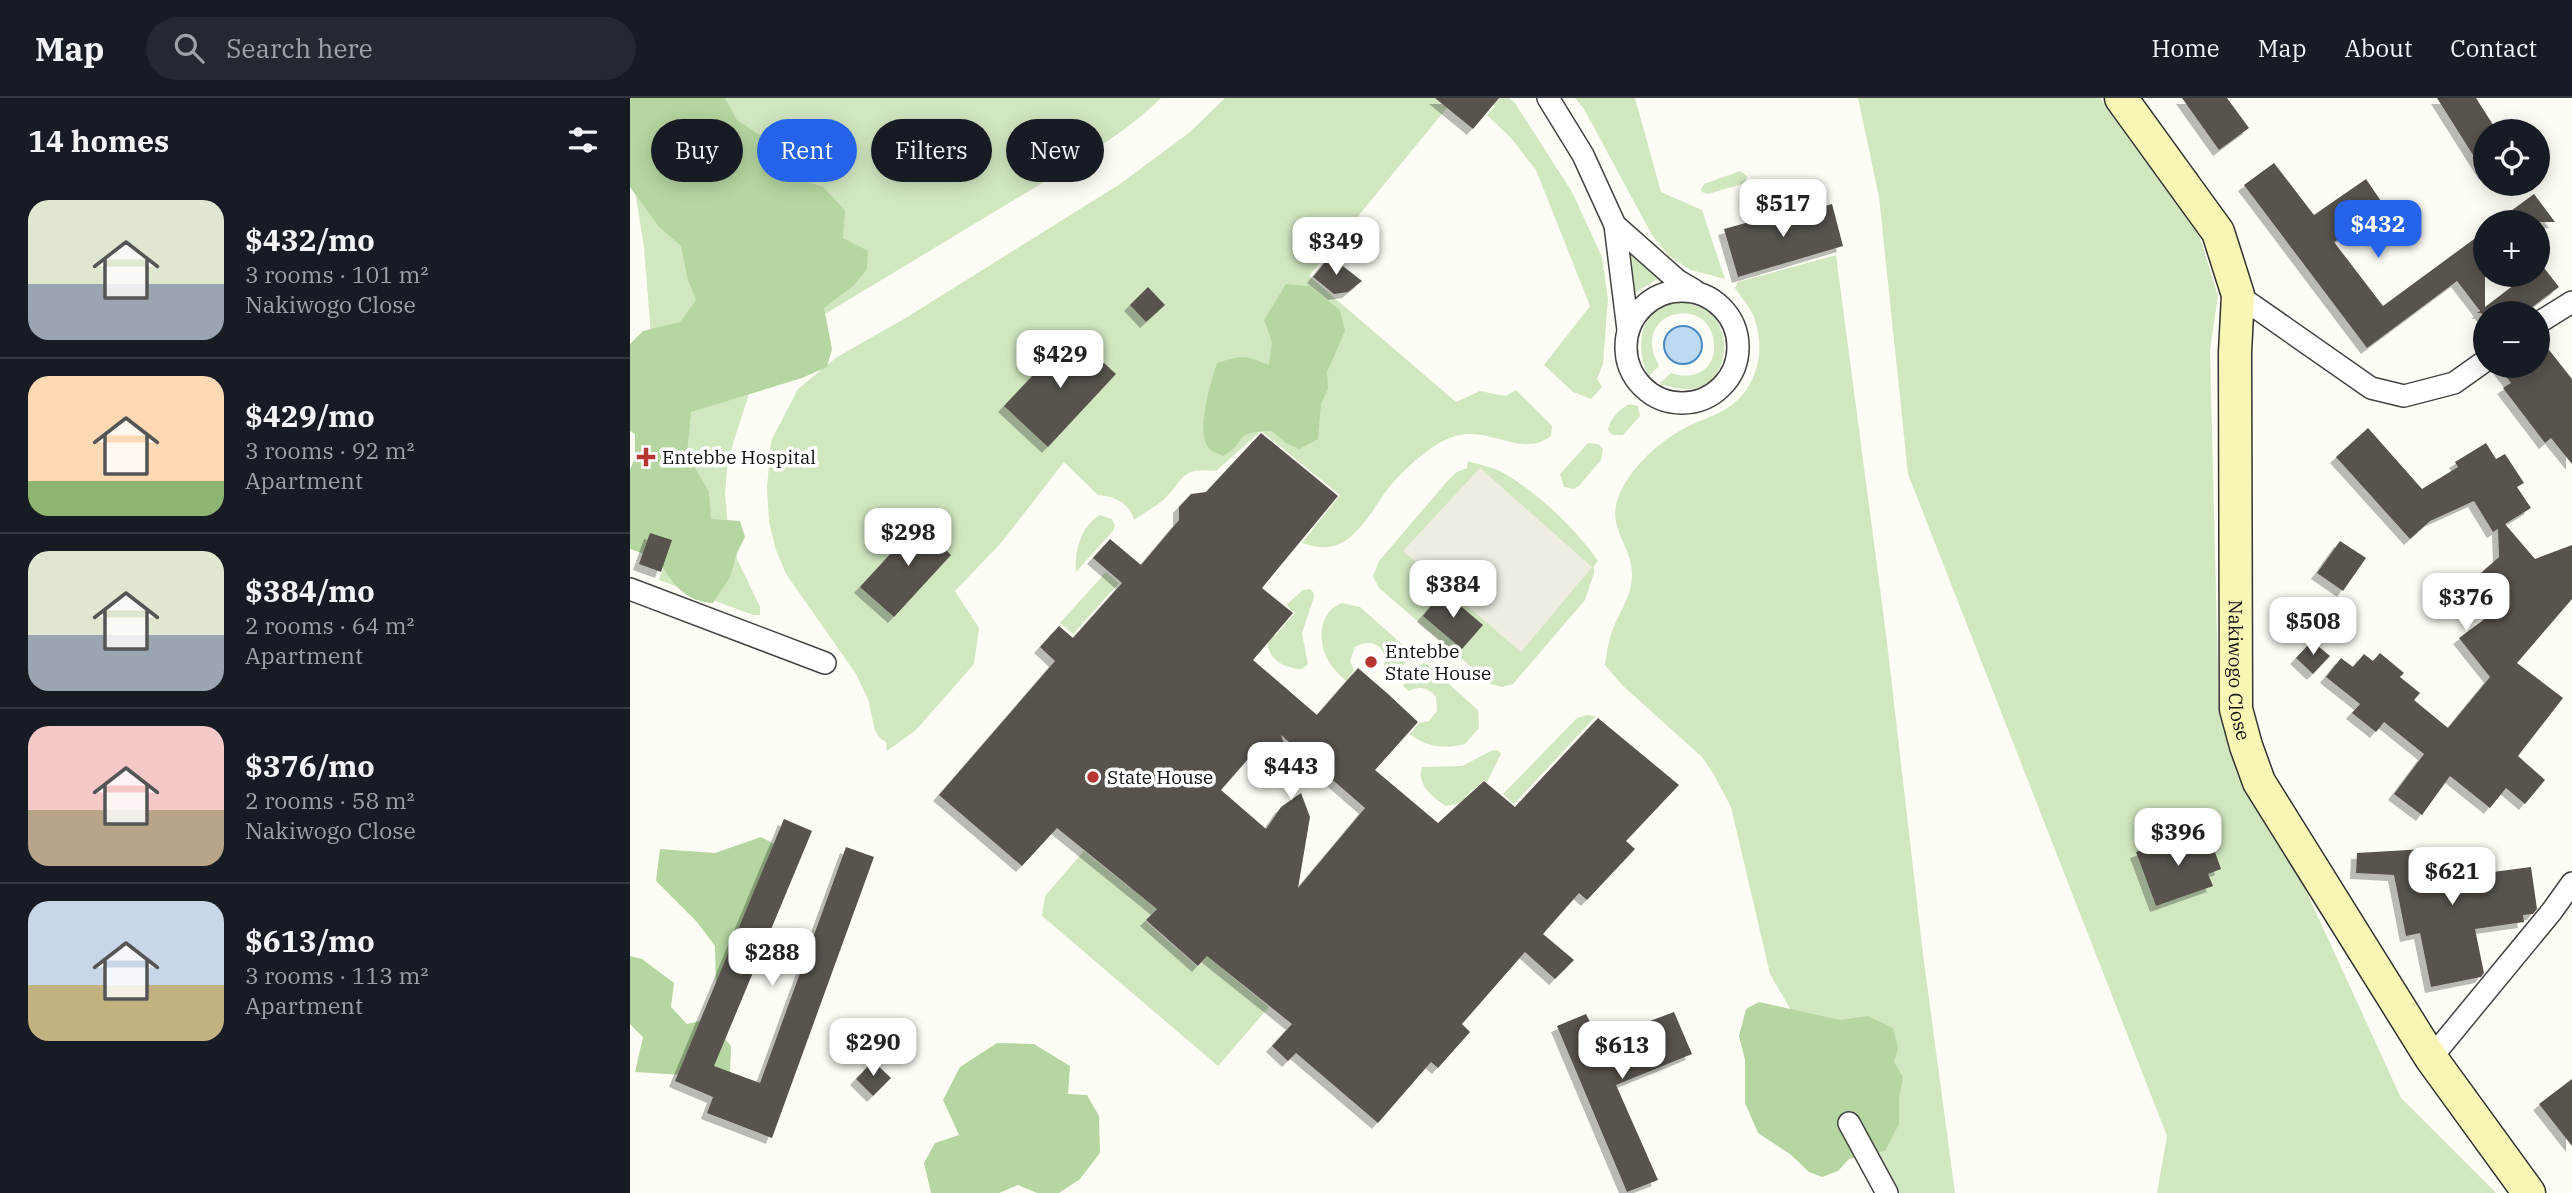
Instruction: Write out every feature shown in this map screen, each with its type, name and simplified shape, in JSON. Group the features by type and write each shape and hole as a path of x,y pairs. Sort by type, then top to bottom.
{"street":[{"path":"1548,98 1583,155 1615,225 1628,330 1625,347 1637,382 1646,390 1673,402 1694,402 1708,397 1726,383 1737,363 1738,334 1732,320 1711,298 1669,274 1615,225"},
{"name":"Nakiwogo Close","path":"2121,98 2218,232 2238,295 2235,352 2236,709 2259,782 2431,1058 2529,1193"},
{"path":"1628,330 1639,311 1655,297 1676,291 1697,292"},
{"path":"2238,295 2371,388 2404,396 2454,383 2473,370"},
{"path":"2550,316 2572,302"},
{"path":"630,589 825,663"},
{"path":"2431,1058 2572,883"},
{"path":"1849,1123 1887,1193"}],"green space":[{"path":"630,98 1161,98 1104,144 1104,119 1006,119 1006,182 1044,182 792,334 751,387 728,460 725,494 728,526 738,561 760,607 760,615 753,615 659,580 668,553 644,247 630,160"},
{"path":"630,98 725,98 736,119 651,119 651,182 743,182 743,124 757,133 757,182 808,182 823,187 845,210 843,238 868,251 867,269 853,286 824,308 832,349 827,367 802,378 691,412 687,454 709,492 711,519 740,521 745,537 730,577 713,603 687,595 674,583 659,559 630,549 630,470 635,457 635,434 630,431 630,344 643,331 680,322 696,300 688,280 681,246 659,227 630,187"},
{"path":"1225,98 1455,98 1309,276 1456,402 1480,391 1506,396 1516,390 1552,426 1551,436 1531,444 1469,434 1444,441 1414,461 1400,475 1351,537 1325,547 1302,543 1340,495 1261,431 1216,471 1188,473 1162,501 1134,520 1125,505 1110,497 1098,495 1064,462 1001,543 955,591 979,628 974,664 916,730 887,751 886,742 875,731 868,699 856,674 786,574 776,550 769,522 767,488 771,441 798,389 837,357 904,319 1120,184 1190,132"},
{"path":"1485,98 1509,98 1515,103 1572,192 1602,257 1608,299 1603,364 1597,379 1602,387 1591,399 1573,392 1544,365 1590,306 1536,170 1511,138 1487,115 1495,106"},
{"path":"1575,98 1635,98 1661,192 1702,210 1725,279 1691,270 1669,256 1652,235 1584,109"},
{"path":"1858,98 2100,98 2198,231 2218,296 2210,350 2219,713 2237,774 2291,858 2401,1098 2496,1193 2157,1193 2167,1136 1908,474 1879,197"},
{"path":"1740,171 1747,176 1745,183 1708,194 1702,192 1704,184"},
{"path":"1628,248 1658,279 1634,293"},
{"path":"1836,255 1955,1193 1897,1193 1770,974 1731,807 1714,775 1702,757 1622,685 1605,665 1611,634 1632,581 1631,564 1616,519 1615,509 1622,488 1635,469 1660,444 1737,401 1746,391 1757,367 1757,328 1751,312 1735,288 1738,282"},
{"path":"1286,284 1309,286 1340,310 1345,331 1327,372 1328,389 1321,404 1318,439 1299,449 1286,443 1272,431 1250,433 1223,456 1209,448 1204,431 1206,407 1217,363 1243,357 1269,365 1272,342 1264,320"},
{"path":"1684,302 1704,309 1714,317 1724,339 1724,352 1716,375 1707,383 1691,389 1659,384 1671,373 1694,375 1710,363 1714,348 1711,332 1703,321 1693,315 1680,314 1668,317 1658,324 1653,336 1653,351 1659,366 1649,376 1641,348 1644,328 1654,312 1664,306"},
{"path":"1630,404 1638,406 1640,416 1623,435 1612,435 1608,430 1610,422 1619,411"},
{"path":"1588,443 1598,444 1603,449 1601,460 1579,486 1574,489 1564,487 1560,474"},
{"path":"1468,461 1501,472 1530,491 1568,525 1598,561 1594,566 1585,600 1513,684 1502,687 1491,684 1379,588 1373,576 1379,561 1450,478 1467,468"},
{"path":"1100,515 1112,519 1115,525 1113,531 1076,572 1080,540 1088,526"},
{"path":"1106,572 1119,583 1073,634 1060,623"},
{"path":"1310,589 1314,597 1302,633 1308,664 1302,669 1286,666 1274,659 1270,653 1268,631 1275,636 1295,613 1286,605 1303,590"},
{"path":"1342,603 1360,607 1413,654 1393,678 1383,670 1384,656 1379,646 1374,644 1355,647 1350,661 1354,670 1346,681 1330,663 1322,644 1322,627 1329,612"},
{"path":"1424,662 1478,710 1479,728 1465,744 1436,746 1410,734 1419,723 1429,721 1437,711 1436,697 1430,691 1420,688 1409,691 1403,686"},
{"path":"1596,716 1514,804 1503,794 1577,718"},
{"path":"1493,750 1501,754 1487,782 1484,780 1465,797 1469,801 1446,806 1431,795 1421,779 1422,767 1462,766"},
{"path":"761,837 789,852 716,989 715,946 697,922 656,881 660,849 715,853"},
{"path":"1175,837 1202,859 1145,921 1198,967 1254,903 1272,920 1229,974 1269,1007 1218,1066 1042,916 1045,896 1084,851 1130,888"},
{"path":"630,956 642,959 674,983 671,1007 687,1024 708,1019 731,1046 730,1073 701,1076 635,1072 643,1037 630,1024"},
{"path":"1759,1002 1840,1020 1868,1016 1893,1028 1898,1048 1894,1062 1903,1077 1899,1098 1899,1124 1885,1151 1849,1159 1838,1171 1822,1177 1809,1172 1790,1154 1758,1133 1745,1103 1745,1060 1739,1036 1746,1009"},
{"path":"997,1043 1034,1044 1070,1066 1068,1094 1087,1095 1099,1116 1100,1153 1080,1179 1059,1193 1037,1193 1018,1185 999,1193 931,1193 924,1163 935,1143 959,1135 943,1100 960,1067"}],"shaded area":[{"path":"1480,468 1592,567 1521,652 1403,551"}],"water":[{"path":"1683,326 1696,332 1702,345 1696,358 1683,364 1670,358 1664,345 1670,332"}],"building":[{"path":"1435,98 1499,98 1473,129"},
{"path":"2182,98 2227,98 2249,128 2219,150"},
{"path":"2437,98 2476,98 2489,119 2473,119 2473,155"},
{"path":"2274,163 2314,215 2366,179 2385,207 2334,242 2383,306 2473,240 2473,287 2485,287 2485,301 2473,302 2457,281 2367,348 2244,185"},
{"path":"2531,196 2536,196 2546,210 2512,210"},
{"path":"1832,204 1843,246 1738,277 1724,229 1810,205 1811,210"},
{"path":"1330,256 1362,281 1348,292 1334,294 1313,277"},
{"path":"2550,276 2559,287 2540,301 2493,301 2511,287 2550,287"},
{"path":"1148,287 1165,305 1146,322 1130,305"},
{"path":"1072,334 1116,374 1048,447 1004,406"},
{"path":"2550,351 2572,379 2572,464 2551,438 2545,443 2503,388 2511,383 2507,378 2550,378"},
{"path":"2368,428 2422,489 2458,467 2455,462 2486,443 2496,459 2505,454 2524,483 2517,487 2531,508 2505,524 2535,559 2572,545 2572,599 2517,663 2563,698 2518,756 2545,780 2525,804 2506,788 2490,808 2450,776 2422,815 2394,794 2424,754 2384,722 2376,732 2352,713 2360,704 2326,677 2341,658 2353,667 2364,654 2373,661 2380,653 2404,673 2400,677 2420,693 2414,700 2448,728 2490,677 2459,638 2490,615 2465,587 2499,557 2498,529 2493,532 2474,501 2430,521 2410,539 2336,457"},
{"name":"State House","path":"1261,433 1338,496 1262,588 1293,613 1253,660 1317,715 1358,668 1388,694 1418,722 1375,770 1438,823 1484,781 1515,807 1598,718 1679,785 1626,841 1635,849 1587,900 1579,893 1543,934 1574,960 1555,979 1525,952 1462,1024 1470,1032 1438,1068 1431,1062 1378,1123 1296,1053 1288,1061 1272,1046 1292,1024 1207,956 1198,966 1146,920 1157,909 1057,828 1022,866 939,795 1055,661 1040,647 1059,626 1073,638 1122,583 1093,558 1110,539 1141,565 1179,520 1179,507 1191,494 1206,492","holes":["1281,735 1365,808 1298,888 1310,817 1301,793 1281,807 1266,829 1221,790 1263,742 1294,771"]},
{"path":"930,519 951,538 943,547 951,555 894,617 860,587 918,524 922,528"},
{"path":"650,533 672,540 661,572 639,564"},
{"path":"2340,541 2366,558 2343,591 2317,573"},
{"path":"1443,591 1483,625 1462,649 1423,616"},
{"path":"2312,641 2330,656 2313,674 2296,658"},
{"path":"784,819 812,831 714,1066 760,1083 846,847 874,857 772,1138 707,1113 713,1097 675,1081"},
{"path":"2193,832 2198,846 2211,841 2221,869 2208,874 2213,886 2156,906 2136,852"},
{"path":"2425,849 2427,867 2485,866 2485,873 2531,867 2537,909 2533,914 2523,915 2524,922 2475,929 2484,973 2481,977 2431,987 2420,933 2406,936 2394,875 2356,873 2357,853"},
{"path":"1674,1012 1692,1054 1616,1085 1658,1180 1627,1192 1557,1026 1586,1014 1599,1040"},
{"path":"873,1061 891,1078 873,1096 856,1079"},
{"path":"2572,1079 2572,1146 2539,1104"}],"place":[{"name":"Entebbe Hospital","path":"646,457"},
{"name":"Entebbe State House","path":"1371,662"},
{"name":"State House","path":"1093,777"}]}
